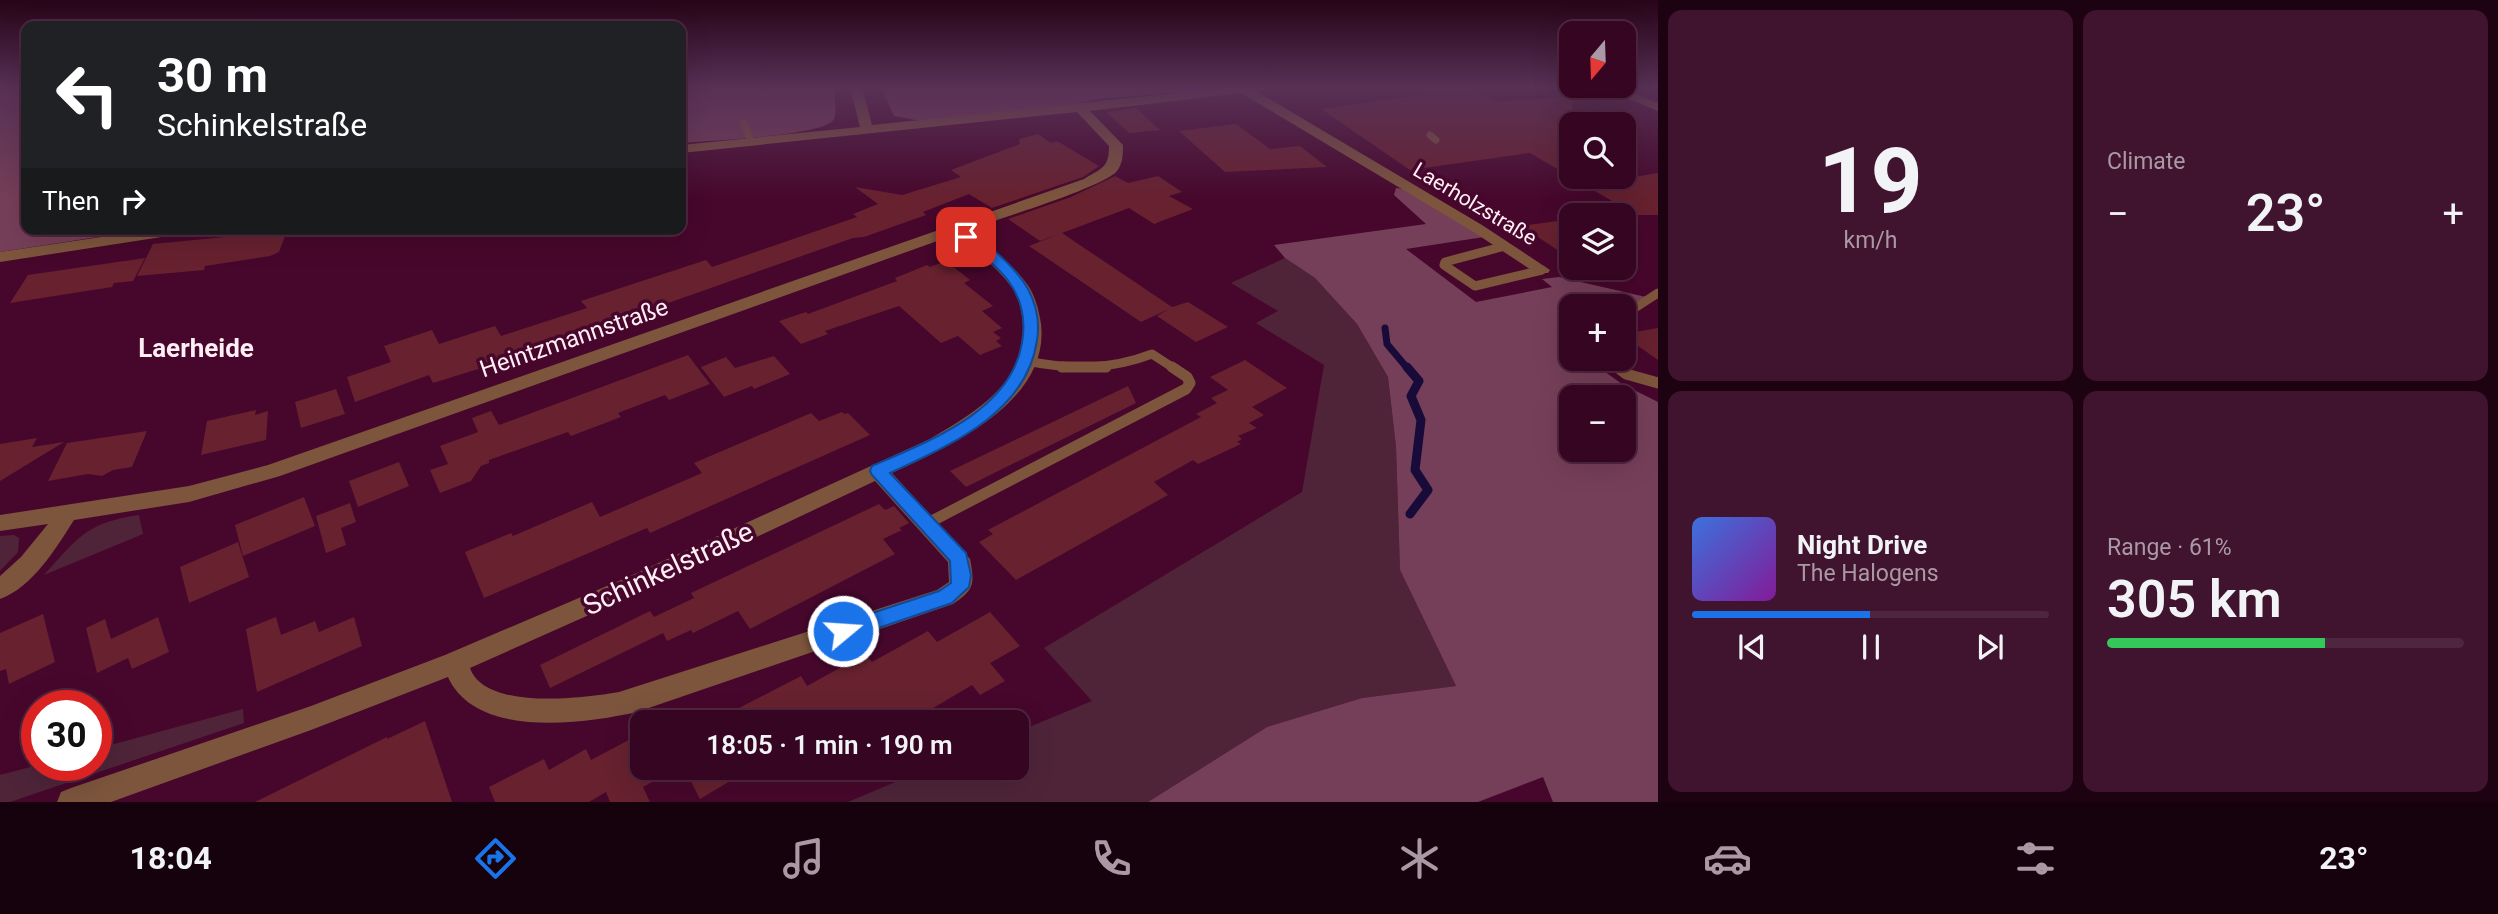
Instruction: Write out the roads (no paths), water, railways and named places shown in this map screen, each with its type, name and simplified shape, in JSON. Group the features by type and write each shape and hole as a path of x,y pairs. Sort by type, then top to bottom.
{"street":[{"path":"866,124 867,130"},
{"path":"686,148 921,124"},
{"name":"Heintzmannstraße","path":"0,523 189,494 273,471 1089,182 1109,172 1116,159 1116,145 1096,124"},
{"name":"Laerholzstraße","path":"1301,124 1542,270"},
{"name":"Schinkelstraße","path":"71,802 309,720 456,663 937,444 983,415 1019,379 1027,361 1033,323 1026,297 1018,283 992,256 956,229"},
{"path":"0,257 142,235"},
{"path":"456,663 463,682 486,698 548,712 607,708 945,597 960,587 962,575 959,559 878,471"},
{"path":"0,589 15,580 38,557 67,513"}],"lane":[{"path":"745,124 751,142"},
{"path":"1505,246 1445,262 1444,265 1475,286 1542,270"},
{"path":"1636,307 1658,293"},
{"path":"928,523 1186,389 1190,383 1187,377 1152,354 1131,363 1093,370 1054,367 1027,361"},
{"path":"1622,371 1658,383"}],"waterway":[{"path":"1385,328 1387,344 1408,369"},
{"path":"1407,367 1419,381 1411,396 1421,420 1415,470 1428,490 1410,514"}],"district":[{"name":"Laerheide","path":"196,348"}]}
